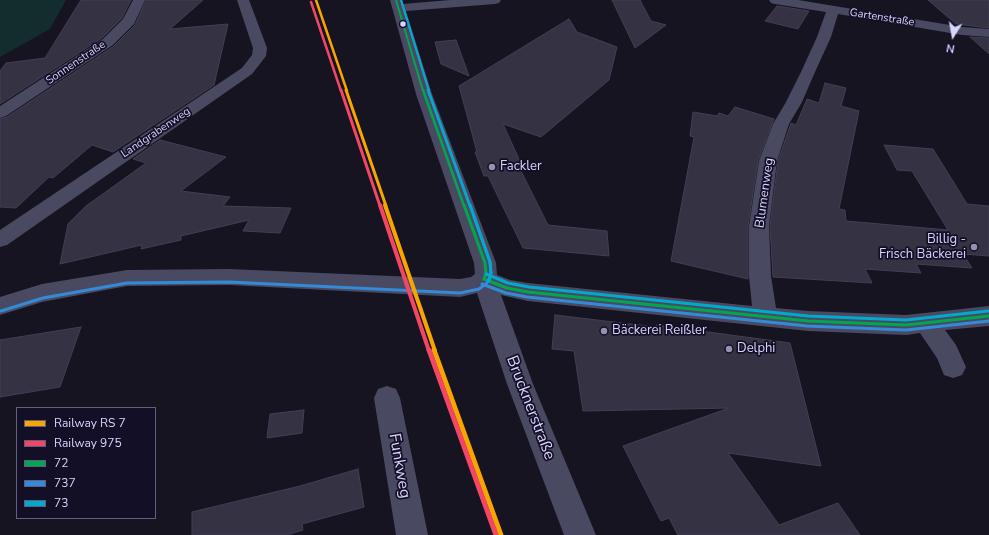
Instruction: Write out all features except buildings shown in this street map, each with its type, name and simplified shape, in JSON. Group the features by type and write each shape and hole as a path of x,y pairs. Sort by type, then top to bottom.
{"street":[{"name":"Sonnenstraße","path":"0,113 108,42 129,22 139,0"},
{"name":"Landgrabenweg","path":"0,240 247,71 260,56 260,48 243,0"},
{"path":"398,4 495,0"},
{"name":"Gartenstraße","path":"775,0 962,31 989,33"},
{"name":"Brucknerstraße","path":"398,4 424,94 485,262 486,273 484,279 520,384 580,535"},
{"name":"Blumenweg","path":"765,317 760,276 759,226 768,161 781,124 794,102 824,37 832,10"},
{"path":"0,306 42,293 127,278 229,277 460,288 477,284 484,279 507,288 528,292 765,317 859,324 906,325 989,316"},
{"path":"926,323 947,353 954,367"},
{"name":"Funkweg","path":"387,398 412,535"}],"green space":[{"path":"0,0 66,0 50,29 0,57"}],"transit line":[{"path":"316,0 435,352 501,535"},
{"name":"72","path":"396,0 424,94 485,263 486,273 484,279"},
{"name":"737","path":"1,311 43,298 127,283 229,282 460,293 479,289 487,283 491,274 490,262 429,92 401,0"},
{"name":"73","path":"401,0 429,92 490,262 491,273 489,281"},
{"name":"73","path":"486,274 508,283 529,287 808,316 906,320 988,311"},
{"name":"72","path":"484,279 507,288 528,292 808,321 906,325 989,316"},
{"name":"737","path":"482,284 506,293 527,297 807,326 906,330 989,321"}],"rail line":[{"name":"975","path":"311,2 430,354 496,535"}],"place":[{"name":"Fackler","path":"492,167"},
{"name":"Billig - Frisch Bäckerei","path":"974,247"},
{"name":"Bäckerei Reißler","path":"604,331"},
{"name":"Delphi","path":"729,349"}]}
